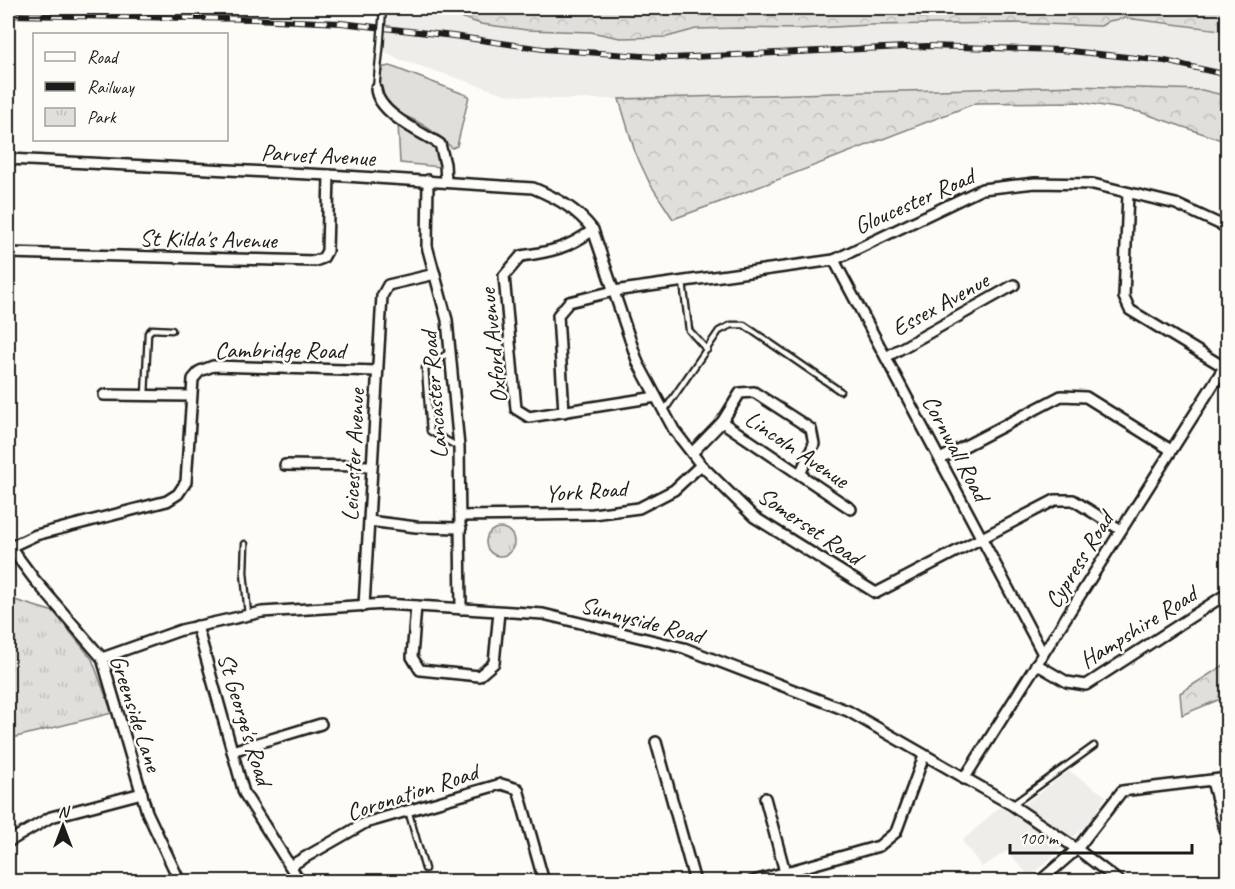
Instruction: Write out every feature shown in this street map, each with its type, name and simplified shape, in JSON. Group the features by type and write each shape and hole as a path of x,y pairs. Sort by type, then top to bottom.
{"street":[{"path":"376,89 376,97 385,109 440,144 446,164 446,182"},
{"name":"Parvet Avenue","path":"8,159 446,182"},
{"name":"St Kilda's Avenue","path":"8,254 315,261 323,258 327,251 329,175"},
{"name":"Lancaster Road","path":"428,180 427,246 447,320 459,447 461,609"},
{"name":"Somerset Road","path":"446,182 532,188 555,197 583,217 593,230 638,363 674,430 702,465 754,517 876,593 1055,500 1073,500 1121,530"},
{"name":"Gloucester Road","path":"564,412 558,315 569,302 614,291 834,260 982,189 1035,183 1093,184 1176,204 1227,228"},
{"path":"1128,193 1124,297 1130,310 1226,364"},
{"name":"Oxford Avenue","path":"593,230 574,244 545,253 521,256 504,276 516,409 529,417 656,397"},
{"name":"Cornwall Road","path":"834,260 1043,654"},
{"name":"Leicester Avenue","path":"364,606 382,296 388,285 435,273"},
{"name":"Essex Avenue","path":"886,357 1014,285"},
{"name":"Cypress Road","path":"964,779 1226,364"},
{"name":"Cambridge Road","path":"8,546 36,536 167,501 178,494 186,482 193,379 200,370 213,366 378,371"},
{"path":"692,453 722,422 740,393 754,392 811,429 813,444 800,474"},
{"path":"104,395 192,396"},
{"path":"940,459 1060,396 1086,397 1171,450"},
{"name":"Lincoln Avenue","path":"722,422 851,509"},
{"path":"285,465 372,466"},
{"name":"York Road","path":"461,516 593,514 639,508 674,490 702,465"},
{"path":"369,521 416,527 461,528"},
{"name":"Greenside Lane","path":"8,546 102,658 147,812 180,882"},
{"name":"Hampshire Road","path":"1036,664 1067,682 1086,685 1227,593"},
{"name":"Sunnyside Road","path":"102,658 181,630 262,612 385,604 543,614 684,648 848,711 1012,805 1077,849 1120,882"},
{"path":"416,606 412,657 420,670 479,676 494,663 499,612"},
{"name":"St George's Road","path":"197,626 244,793 300,882"},
{"path":"232,751 321,724"},
{"path":"656,742 695,882"},
{"path":"751,882 879,846 896,832 924,756"},
{"path":"1039,882 1077,849 1122,791 1227,778"},
{"path":"1212,781 1227,841"},
{"name":"Coronation Road","path":"290,866 365,823 501,784 518,789 543,882"},
{"path":"8,842 51,817 142,793"},
{"path":"765,798 785,872"}],"lane":[{"path":"376,89 383,8"},
{"path":"683,282 689,330 707,350"},
{"path":"664,411 719,331 731,325 744,325 840,391"},
{"path":"145,396 148,333 152,330 172,330"},
{"path":"450,352 425,368 430,431 459,447"},
{"path":"245,544 244,572 248,615"},
{"path":"1012,805 1094,746"},
{"path":"408,810 425,869"}],"shaded area":[{"path":"389,8 434,8 481,24 527,30 591,32 620,38 667,37 696,29 798,29 869,25 1014,23 1101,26 1109,21 1133,18 1227,32 1227,96 1202,90 1077,86 551,99 505,94 399,59 384,51"},
{"path":"1069,771 1106,796 1091,821 1030,877 1007,851 982,867 962,841 1000,807 1013,813"}],"green space":[{"path":"434,8 1227,8 1228,31 1125,18 1109,21 1101,26 1014,23 869,25 798,29 696,29 667,37 620,38 591,32 527,30 481,24"},
{"path":"390,66 469,96 457,146 452,148 424,126 389,107 382,93 380,81 384,67"},
{"path":"1077,86 1202,90 1227,96 1227,142 1140,112 1080,102 976,103 673,219 650,184 635,152 619,99"},
{"path":"398,123 433,146 441,159 441,167 400,163"},
{"path":"500,528 510,532 514,542 510,552 500,556 490,552 486,542 490,532"},
{"path":"8,598 54,612 92,659 112,713 8,739"},
{"path":"1227,663 1227,698 1182,715 1180,693"}],"railway":[{"path":"8,15 253,19 341,23 543,49 671,58 927,46 1061,50 1165,61 1228,75"}]}
